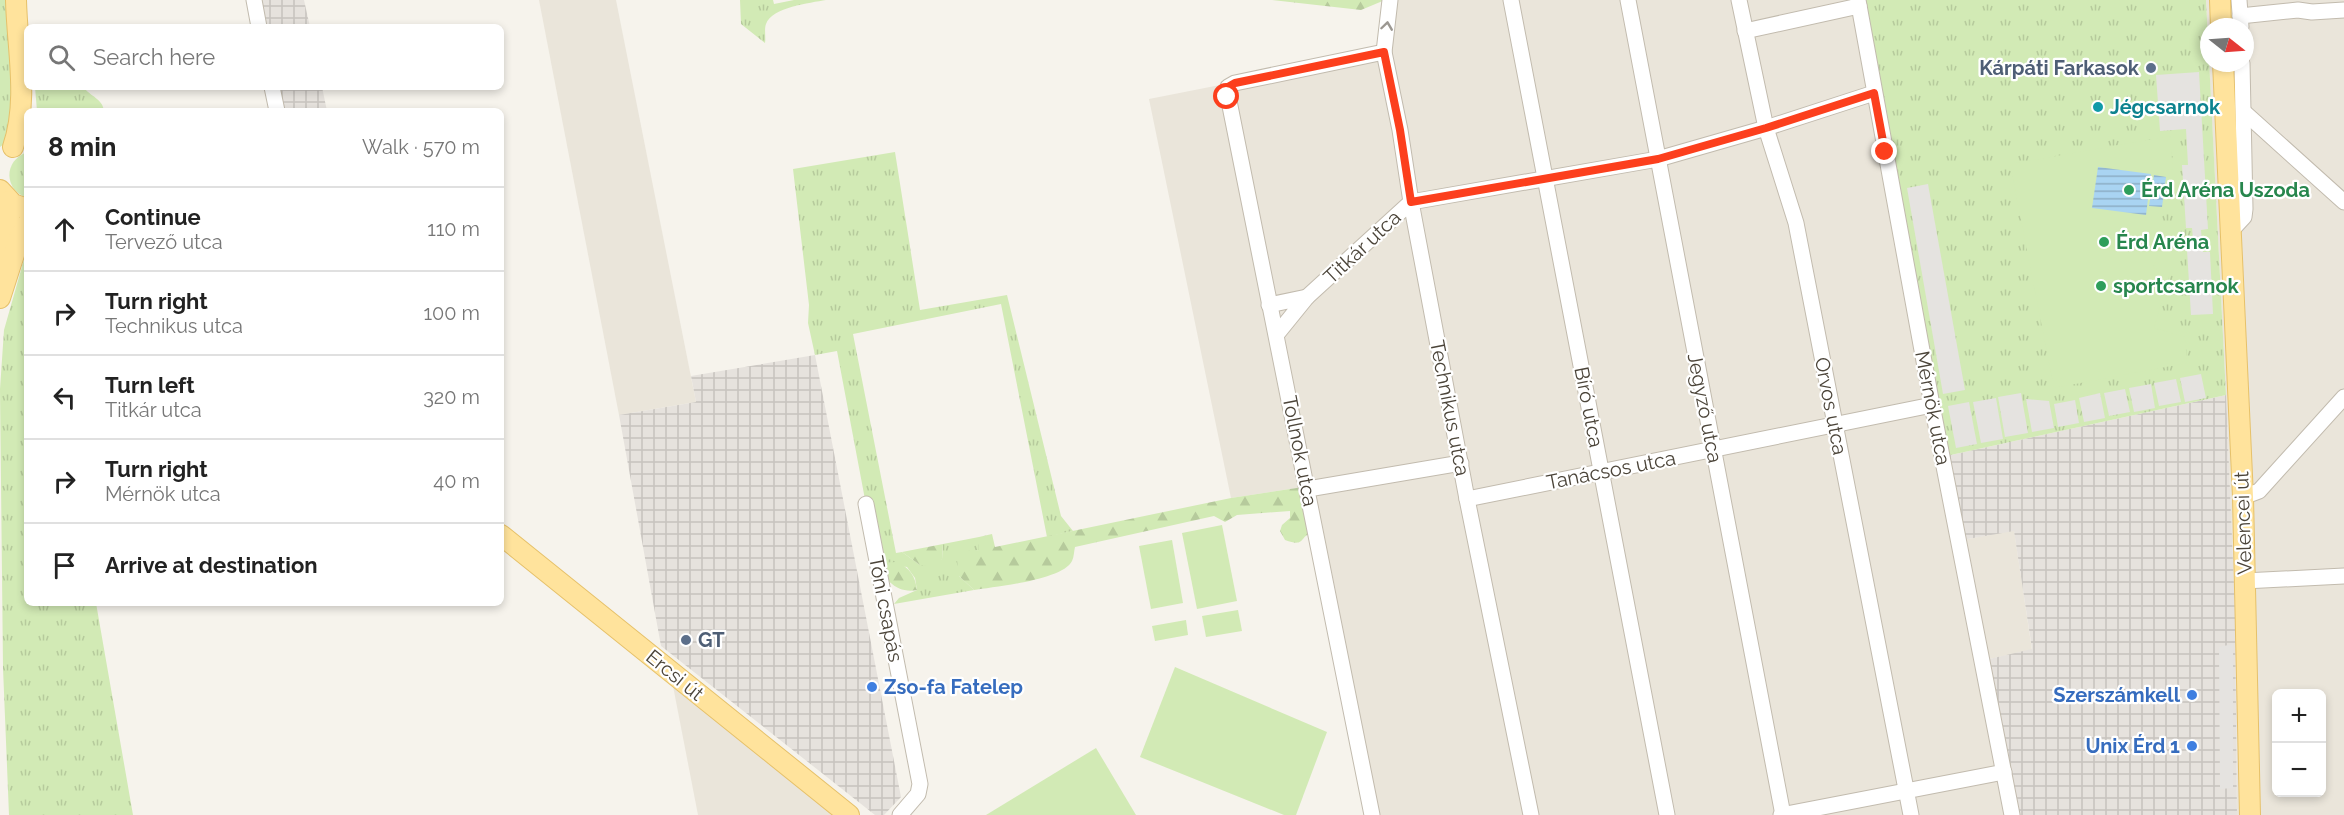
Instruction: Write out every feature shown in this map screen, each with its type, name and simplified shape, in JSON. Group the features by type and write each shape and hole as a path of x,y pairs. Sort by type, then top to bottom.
{"main road":[{"path":"9,152 19,128 20,75 16,0"},
{"path":"2220,0 2221,18"},
{"name":"Velencei út","path":"2223,72 2243,497 2250,815"},
{"path":"20,75 24,89"},
{"path":"24,90 29,108"},
{"path":"4,195 24,207"},
{"path":"2,290 10,231 4,195"},
{"path":"2,290 24,230"},
{"name":"Ercsi út","path":"504,537 849,815"}],"street":[{"path":"254,0 258,24"},
{"name":"Technikus utca","path":"1390,0 1384,52 1467,499 1531,815"},
{"name":"Bíró utca","path":"1511,0 1667,815"},
{"name":"Jegyző utca","path":"1628,0 1783,815"},
{"name":"Orvos utca","path":"1739,0 1766,128 1796,223 1911,815"},
{"path":"2239,0 2240,18"},
{"path":"1745,31 1859,3"},
{"name":"Mérnök utca","path":"1859,3 1932,405 2012,815"},
{"path":"2251,18 2297,5 2312,12 2344,10"},
{"name":"Tollnok utca","path":"1372,815 1277,334 1269,305 1227,97 1228,87 1235,83 1384,52"},
{"path":"2231,231 2244,217 2242,72"},
{"path":"273,90 276,108"},
{"name":"Titkár utca","path":"1277,334 1307,297 1411,202 1658,159 1766,128 1874,93"},
{"path":"2244,112 2344,202"},
{"name":"Titkár utca","path":"1269,305 1307,297"},
{"path":"2243,497 2259,491 2344,397"},
{"name":"Tanácsos utca","path":"1467,499 1932,405"},
{"path":"1308,489 1461,464"},
{"name":"Tóni csapás","path":"866,504 920,784 918,794 900,815"},
{"path":"2244,580 2344,576"},
{"path":"1783,815 2004,772"}],"shaded area":[{"path":"260,0 304,0 309,24 264,24"},
{"path":"539,0 616,0 696,402 619,415"},
{"path":"1387,0 1863,0 1963,540 2014,530 2032,650 1985,660 2017,815 1369,815 1303,487 1231,498 1149,99 1225,84 1379,48"},
{"path":"2206,0 2344,0 2344,815 2237,815 2235,609 2209,72 2254,72 2254,18 2207,18"},
{"path":"2199,72 2208,229 2201,230 2203,252 2210,252 2213,314 2191,315 2187,250 2194,250 2192,228 2186,228 2182,165 2188,165 2186,129 2160,131 2156,75"},
{"path":"278,90 323,90 326,108 280,108"},
{"path":"1928,184 1965,390 1943,394 1907,188"},
{"path":"815,355 901,797 884,815 875,815 661,646 619,415 696,402 691,376"},
{"path":"2201,374 2206,398 2185,402 2180,378"},
{"path":"2176,379 2181,402 2159,406 2154,383"},
{"path":"2151,384 2155,408 2134,412 2129,388"},
{"path":"2125,389 2130,412 2109,416 2104,393"},
{"path":"2021,393 2028,433 2005,437 1998,397"},
{"path":"2100,393 2105,418 2084,422 2079,398"},
{"path":"2226,395 2235,609 2237,815 2017,815 1985,660 2032,649 2014,531 1962,540 1946,456"},
{"path":"1996,398 2003,439 1981,443 1973,402"},
{"path":"2026,399 2049,401 2054,428 2032,432"},
{"path":"2075,400 2079,423 2058,427 2054,404"},
{"path":"1969,402 1977,444 1956,448 1948,406"},
{"path":"2233,644 2233,788 2220,789 2219,647"},
{"path":"673,686 833,815 698,815"}],"green space":[{"path":"0,0 9,0 15,100 8,141 0,147"},
{"path":"740,0 773,0 774,4 794,0 826,0 792,7 770,18 765,28 765,43 741,24"},
{"path":"1272,0 1385,0 1361,10"},
{"path":"1863,0 2206,0 2207,18 2200,18 2200,72 2210,72 2226,395 1946,456"},
{"path":"35,90 86,90 103,108 37,108"},
{"path":"2170,136 2173,170 2169,169 2161,225 2164,226 2161,247 2153,268 2170,273 2154,328 2185,337 2187,363 2054,388 2010,164"},
{"path":"895,152 920,310 1007,295 1061,516 1073,531 1047,537 1001,304 853,334 896,553 902,552 920,565 942,559 943,544 979,537 979,550 971,552 959,576 974,590 894,604 899,598 917,590 915,578 907,567 877,563 837,351 815,355 808,323 809,305 793,169"},
{"path":"24,154 24,196 14,189 9,175 10,168 19,156"},
{"path":"24,260 24,606 97,606 133,815 9,815 3,668 0,389 4,330"},
{"path":"1303,487 1312,533 1296,543 1285,540 1280,531 1282,525 1290,518 1290,511 1237,515 1225,522 1214,516 1075,547 1072,561 1066,568 1027,582 974,590 959,576 956,552 979,550 979,537 992,534 995,547 1231,498"},
{"path":"1222,525 1237,601 1197,609 1182,533"},
{"path":"1172,540 1183,603 1151,609 1139,546"},
{"path":"943,544 942,559 932,567 920,565 902,552"},
{"path":"897,562 911,573 917,590 898,588 888,580 877,563"},
{"path":"1238,610 1242,631 1206,637 1202,616"},
{"path":"1186,620 1188,635 1155,641 1152,626"},
{"path":"1175,667 1327,732 1296,815 1284,815 1140,757"},
{"path":"1096,748 1136,815 986,815"}],"water":[{"path":"2098,167 2151,174 2146,215 2092,208"},
{"path":"2154,175 2166,177 2162,207 2149,206"}],"place":[{"name":"Kárpáti Farkasok","path":"2151,68"},
{"name":"Jégcsarnok","path":"2098,107"},
{"name":"Érd Aréna Uszoda","path":"2129,190"},
{"name":"Érd Aréna","path":"2104,242"},
{"name":"sportcsarnok","path":"2101,286"},
{"name":"GT","path":"686,640"},
{"name":"Zso-fa Fatelep","path":"872,687"},
{"name":"Szerszámkell","path":"2192,695"},
{"name":"Unix Érd 1","path":"2192,746"}],"route":[{"path":"1227,97 1228,87 1231,84 1384,52 1400,130 1411,202 1658,159 1766,128 1874,93 1885,152"}]}
